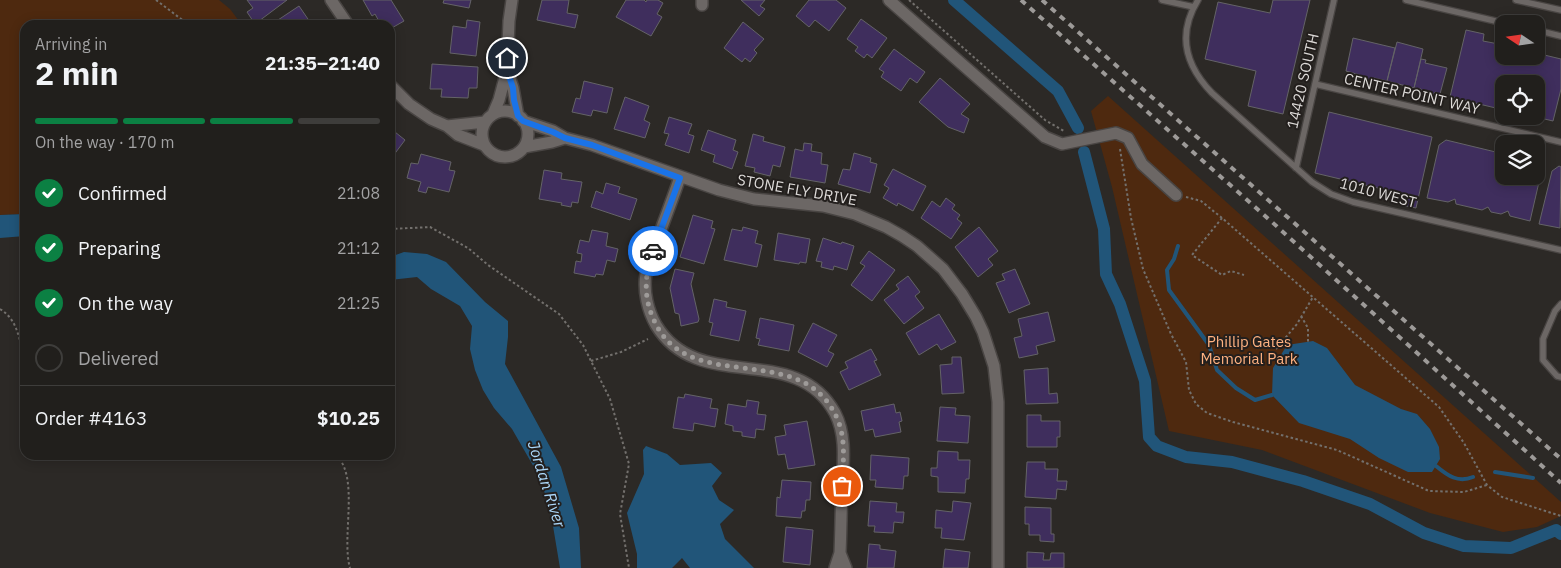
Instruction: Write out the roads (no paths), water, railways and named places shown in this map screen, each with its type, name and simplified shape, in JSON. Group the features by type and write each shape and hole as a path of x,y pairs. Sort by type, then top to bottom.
{"street":[{"path":"331,0 345,20"},
{"path":"507,70 521,118 528,134 524,147 514,156 500,157 488,151 484,145 482,133 499,100 507,70 512,0"},
{"path":"889,0 1045,137 1062,144 1116,133 1124,135 1131,142 1142,164 1176,194"},
{"path":"395,90 420,112 447,126 458,135 484,145"},
{"path":"447,126 489,118 503,111 514,113 521,118"},
{"name":"STONE FLY DRIVE","path":"521,118 565,138 592,145 680,178 737,195 771,201 823,206 855,214 878,223 902,236 917,246 943,269 976,317 994,366 998,402 998,568"},
{"name":"STONE FLY DRIVE","path":"524,147 565,138"},
{"path":"680,178 646,275 646,298 654,320 674,347 694,359 716,365 788,375 814,388 830,405 836,414 843,443 840,553 835,568"},
{"path":"840,553 846,568"}],"lane":[{"path":"1162,0 1194,7"},
{"name":"1010 WEST","path":"1198,0 1189,20 1186,40 1188,54 1198,77 1212,93 1320,188 1353,202 1561,250"},
{"name":"14420 SOUTH","path":"1296,168 1334,0"},
{"path":"1406,0 1495,21"},
{"path":"1516,0 1561,10"},
{"path":"1545,32 1561,36"},
{"name":"CENTER POINT WAY","path":"1315,84 1561,142"},
{"path":"1561,304 1555,311 1543,339 1543,360 1561,378"}],"water":[{"path":"20,214 20,236 0,238 0,215"},
{"name":"Jordan River","path":"404,252 427,254 446,262 485,302 508,321 505,364 561,467 579,528 581,568 560,568 546,496 535,469 512,429 494,408 483,390 475,370 470,349 472,326 460,306 431,289 417,277 395,279 395,255"},
{"path":"1313,341 1327,348 1355,385 1401,409 1417,414 1430,429 1439,447 1440,459 1432,472 1408,472 1379,458 1350,439 1299,423 1272,395 1273,368 1287,345"},
{"path":"646,446 667,454 680,465 711,463 722,473 712,486 719,500 734,510 720,524 725,539 754,568 690,568 682,558 672,568 637,568 637,554 627,513 644,474 643,450"}],"waterway":[{"path":"954,0 1058,91 1078,128"},
{"path":"1084,152 1104,229 1106,274 1120,304 1145,381 1149,437 1157,446 1186,457 1232,462 1303,481 1370,504 1424,533 1464,546 1511,548 1556,530 1561,534"},
{"path":"1178,246 1174,259 1167,270 1169,290 1209,345 1217,370 1236,388 1255,400 1272,395"},
{"path":"1436,466 1458,479 1473,477"},
{"path":"1495,472 1533,478"}],"railway":[{"path":"1021,0 1272,222 1561,483"},
{"path":"1042,0 1561,459"}],"park label":[{"name":"Phillip Gates Memorial Park","path":"1249,350"}]}
